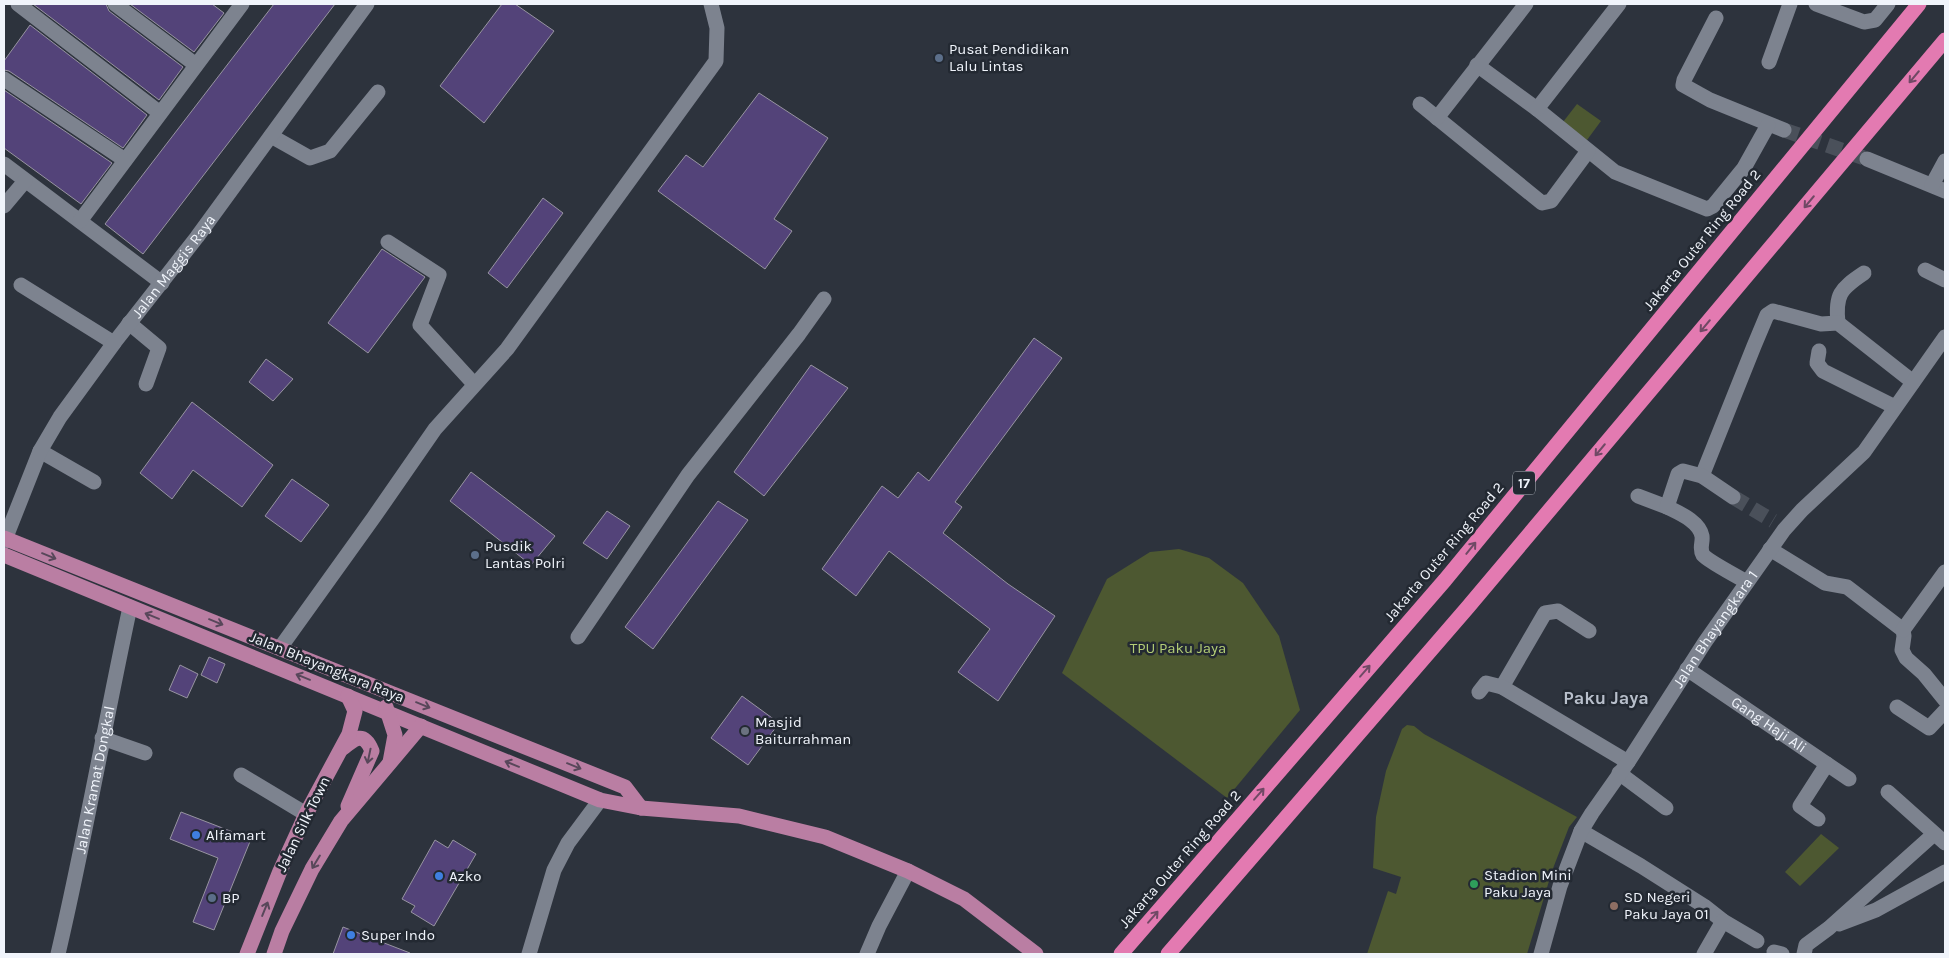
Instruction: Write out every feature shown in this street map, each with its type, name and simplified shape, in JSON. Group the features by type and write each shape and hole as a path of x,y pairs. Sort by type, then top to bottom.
{"highway":[{"name":"Jakarta Outer Ring Road 2","path":"1121,954 1445,580 1919,4"},
{"name":"17","path":"1168,954 1468,607 1945,40"}],"main road":[{"name":"Jalan Bhayangkara Raya","path":"4,540 280,648 626,788 641,808"},
{"name":"Jalan Bhayangkara Raya","path":"4,555 600,800 641,808 739,816 825,837 908,871 964,899 1036,954"},
{"path":"87,590 93,574"},
{"path":"374,686 389,713 395,735 390,764"},
{"name":"Jalan Silk Town","path":"247,954 280,871 306,814 349,734 354,710 348,696"},
{"name":"Jalan Silk Town","path":"274,954 282,931 312,869 341,821 420,726"},
{"path":"340,750 356,738 362,738 369,743 372,751 341,821"}],"street":[{"path":"18,4 160,113"},
{"path":"115,4 196,65"},
{"path":"80,221 241,4"},
{"name":"Jalan Maggis Raya","path":"4,540 40,450 60,417 114,343 162,283 367,4"},
{"path":"280,648 435,429 507,349 716,61 717,28 711,4"},
{"path":"1437,118 1526,4"},
{"path":"1537,109 1620,4"},
{"path":"1768,62 1790,4 1782,4"},
{"path":"1816,4 1864,22 1876,20 1888,4"},
{"path":"1716,18 1684,80 1684,85 1710,100 1784,130"},
{"path":"1477,65 1537,109 1615,172 1709,209 1714,206 1744,168 1768,125"},
{"path":"4,79 125,160"},
{"path":"271,136 310,158 330,151 378,92"},
{"path":"1420,104 1542,203 1551,201 1588,151"},
{"path":"1867,159 1939,188 1945,161"},
{"path":"4,164 162,283"},
{"path":"4,206 25,181"},
{"path":"388,242 439,275 420,325 474,384"},
{"path":"1925,270 1945,280"},
{"path":"1838,323 1836,304 1842,291 1864,273"},
{"path":"21,285 114,343"},
{"path":"578,637 688,475 799,334 824,299"},
{"path":"1702,476 1767,315 1773,311 1821,324 1838,323 1913,382"},
{"path":"129,324 159,348 146,384"},
{"name":"Jalan Bhayangkara 1","path":"1541,954 1560,886 1581,831 1687,669 1770,549 1778,526 1802,510 1864,452 1945,337"},
{"path":"1819,351 1817,363 1823,371 1895,407"},
{"path":"40,450 94,482"},
{"path":"1667,507 1678,474 1682,471 1702,476 1733,497"},
{"path":"1638,496 1683,515 1698,528 1702,537 1700,547 1704,556 1747,582"},
{"path":"1770,549 1825,583 1847,587 1903,630 1902,650 1906,658 1924,674 1945,700"},
{"path":"1903,630 1945,572"},
{"name":"Jalan Kramat Dongkal","path":"58,954 78,869 102,738 130,607"},
{"path":"1502,687 1548,611 1558,611 1589,631"},
{"name":"Gang Haji Ali","path":"1687,669 1849,779"},
{"path":"1479,692 1486,683 1502,687 1623,767 1666,808"},
{"path":"1897,707 1930,728 1945,711"},
{"path":"102,738 145,753"},
{"path":"1818,819 1800,806 1827,764"},
{"path":"242,775 306,814"},
{"path":"1804,954 1806,945 1940,839 1888,792"},
{"path":"529,954 554,870 568,844 600,800"},
{"path":"1581,831 1677,888 1723,921 1757,941"},
{"path":"866,954 908,871"},
{"path":"1829,928 1876,910 1945,872"},
{"path":"1704,954 1723,921"}],"green space":[{"path":"1577,104 1601,121 1587,140 1563,122"},
{"name":"TPU Paku Jaya","path":"1179,549 1209,558 1243,583 1279,636 1300,710 1227,798 1062,673 1107,579 1150,552"},
{"path":"1407,725 1414,726 1424,734 1577,817 1569,827 1552,871 1527,954 1367,954 1388,891 1396,894 1401,877 1373,868 1376,817 1386,771 1402,729"},
{"path":"1821,834 1839,848 1800,886 1785,872"}],"building":[{"path":"33,4 106,4 109,11 183,67 159,100"},
{"path":"130,4 212,4 224,13 194,52"},
{"path":"274,4 335,4 143,254 105,224"},
{"path":"502,4 515,4 554,31 484,123 440,86"},
{"path":"30,25 147,115 123,148 9,71 4,70 4,61"},
{"path":"4,90 112,163 81,204 4,148"},
{"path":"759,93 828,138 774,219 792,231 765,269 658,191 686,155 703,167"},
{"path":"543,198 563,213 507,288 488,273"},
{"path":"382,249 425,277 368,353 328,323"},
{"path":"1034,338 1062,358 955,502 962,507 943,533 1008,584 1055,616 998,701 958,672 990,629 889,551 856,596 822,569 882,486 898,498 918,472 929,481"},
{"path":"266,359 293,379 273,401 249,382"},
{"path":"811,365 848,388 764,496 734,472"},
{"path":"192,402 273,465 242,507 193,470 172,499 140,473"},
{"path":"471,472 555,536 531,565 450,501"},
{"path":"292,479 329,505 301,542 265,516"},
{"path":"718,501 748,520 653,649 625,627"},
{"path":"607,511 630,526 607,559 583,543"},
{"path":"209,657 225,664 217,683 201,675"},
{"path":"180,665 198,674 187,698 169,690"},
{"name":"Masjid Baiturrahman","path":"742,696 779,723 748,765 711,738"},
{"path":"181,812 251,839 214,930 193,922 218,858 170,839"},
{"name":"Azko","path":"435,840 448,848 453,840 476,854 434,926 411,912 415,906 402,899"},
{"name":"Super Indo","path":"343,927 410,953 410,954 333,954"}],"tunnel":[{"path":"1784,130 1867,159"},
{"path":"1733,497 1773,521"}],"place":[{"name":"Pusat Pendidikan Lalu Lintas","path":"939,58"},
{"name":"Pusdik Lantas Polri","path":"475,555"},
{"name":"Masjid Baiturrahman","path":"745,731"},
{"name":"Alfamart","path":"196,835"},
{"name":"Azko","path":"439,876"},
{"name":"Stadion Mini Paku Jaya","path":"1474,884"},
{"name":"BP","path":"212,898"},
{"name":"SD Negeri Paku Jaya 01","path":"1614,906"},
{"name":"Super Indo","path":"351,935"}],"district":[{"name":"Paku Jaya","path":"1606,698"}]}
